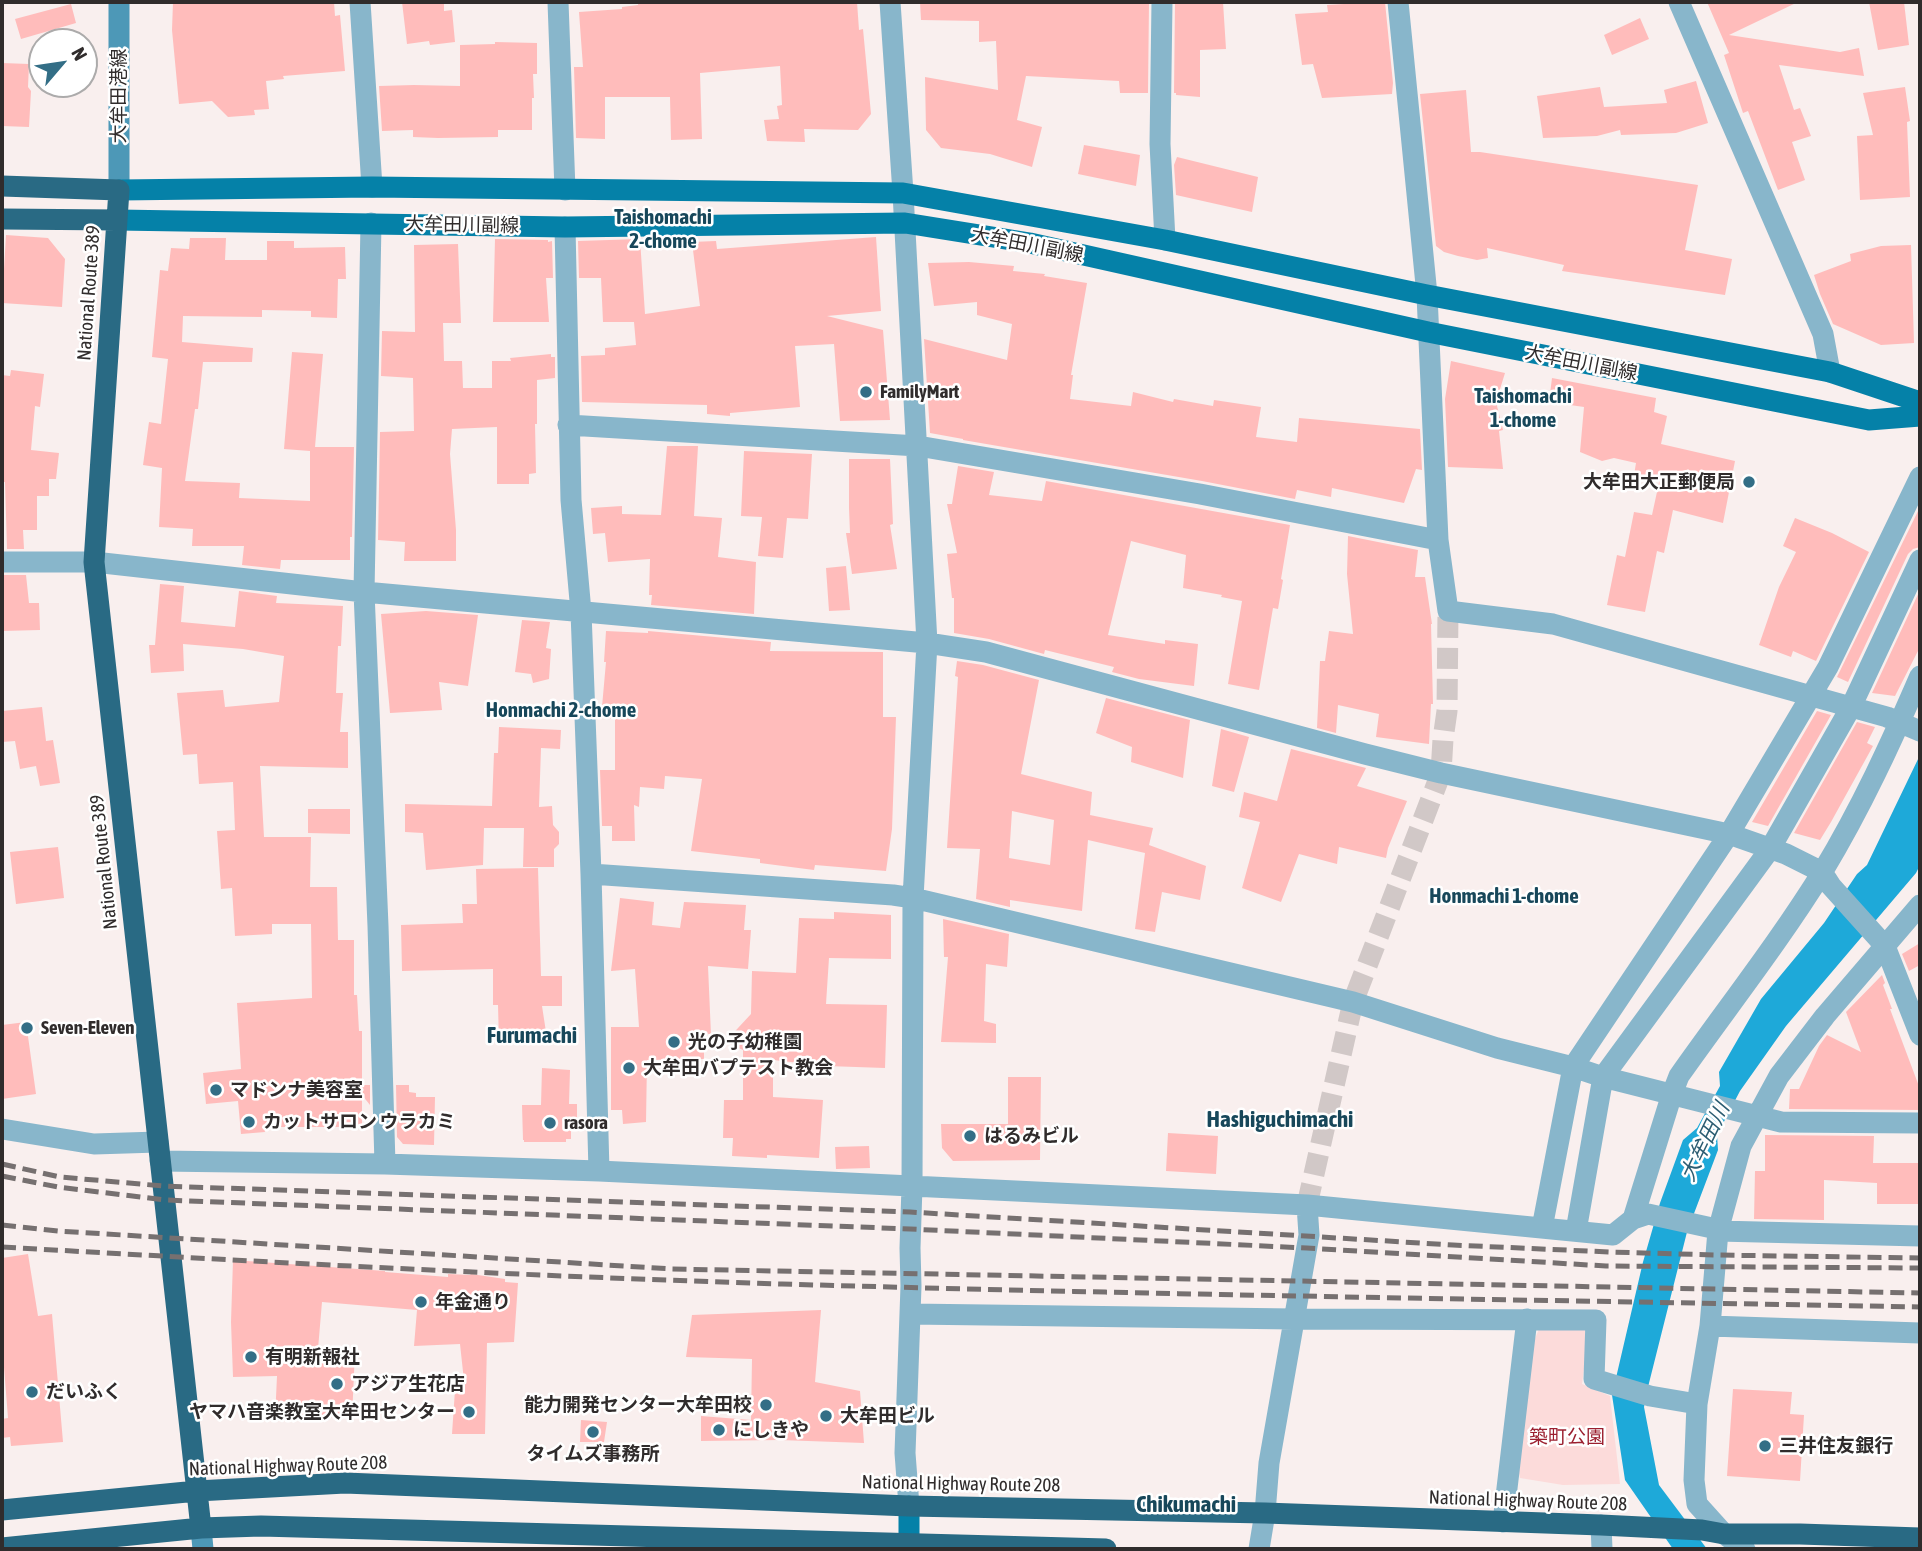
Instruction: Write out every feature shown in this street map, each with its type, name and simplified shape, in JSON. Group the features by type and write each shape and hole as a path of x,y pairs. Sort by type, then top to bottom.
{"highway":[{"path":"2,186 119,190"},
{"name":"National Route 389","path":"119,190 94,562 202,1539"},
{"path":"2,219 117,220"},
{"name":"National Highway Route 208","path":"2,1510 197,1491 345,1483 909,1506 1265,1513 1601,1525 1702,1530 1724,1534 1920,1538"},
{"path":"2,1548 202,1539 261,1526 909,1547 1106,1549"}],"main road":[{"name":"大牟田港線","path":"119,190 120,2"},
{"name":"大牟田川副線","path":"119,190 372,187 903,192 1165,240 1427,295 1830,372 1920,402"},
{"name":"大牟田川副線","path":"117,220 565,227 905,223 1030,243 1428,332 1869,421 1920,416"},
{"path":"909,1506 909,1547"}],"street":[{"path":"360,2 372,187"},
{"path":"558,2 565,190"},
{"path":"890,2 928,643 913,898 912,1186 905,1453 909,1506"},
{"path":"1162,2 1160,144 1165,240"},
{"path":"1398,2 1427,295 1438,540 1448,611 1553,624 1851,707 1912,727"},
{"path":"1679,2 1823,334 1830,372"},
{"path":"371,223 364,592 385,1164"},
{"path":"565,227 568,425 571,500 581,612 592,874 599,1171"},
{"path":"568,425 918,446 1200,494 1438,540"},
{"path":"1542,1228 1573,1066 1729,834 1812,696 1920,477"},
{"path":"1576,1231 1603,1077 1769,849 1851,707 1920,561"},
{"path":"2,562 94,562 364,592 928,643 986,652 1441,773 1729,834 1786,854 1826,879 1879,938 1920,1035"},
{"path":"2,1129 159,1151 448,1167 599,1171 1307,1205 1613,1235 1641,1216 1677,1095 1679,1076 1791,919 1826,879 1881,765 1912,727 1920,676"},
{"path":"592,874 913,898 1353,1002 1497,1048 1781,1122 1920,1123"},
{"path":"1745,1549 1724,1534 1697,1504 1694,1480 1697,1404 1710,1326 1715,1229 1741,1146 1779,1076 1879,938 1920,905"},
{"path":"1259,1549 1269,1463 1309,1235 1307,1205"},
{"path":"1641,1216 1715,1229 1920,1236"},
{"path":"910,1314 1596,1320 1594,1379 1650,1396 1697,1404"},
{"path":"1503,1522 1527,1319"},
{"path":"1710,1326 1920,1333"},
{"path":"1601,1525 1601,1549"}],"green space":[{"name":"築町公園","path":"1539,1329 1585,1330 1587,1346 1582,1384 1610,1396 1620,1484 1563,1485 1520,1478 1517,1464 1534,1341"}],"water":[{"name":"大牟田川","path":"1920,755 1920,865 1916,873 1786,1026 1740,1091 1717,1135 1718,1150 1687,1232 1644,1407 1659,1485 1707,1549 1673,1549 1625,1480 1612,1395 1643,1262 1660,1203 1683,1140 1697,1128 1720,1086 1719,1072 1761,999 1824,923 1857,874 1867,865"}],"building":[{"path":"173,2 334,2 335,16 340,15 345,71 283,76 284,79 266,81 269,109 254,110 255,115 228,117 212,101 179,104 172,30"},
{"path":"402,2 444,2 444,11 452,10 455,42 407,44"},
{"path":"638,2 857,2 859,30 863,29 871,114 858,130 804,129 805,142 767,141 764,120 779,119 777,106 782,105 780,66 700,73 702,139 671,140 670,97 605,97 605,139 576,138 574,67 583,67 579,12 622,9 638,5"},
{"path":"920,2 1149,2 1148,93 1120,93 1119,81 1026,76 1017,120 1042,127 1032,167 990,154 941,148 926,130 925,77 998,90 996,41 979,42 979,21 921,20"},
{"path":"1175,2 1223,2 1226,49 1200,50 1200,97 1174,93"},
{"path":"1385,2 1392,94 1322,98 1313,64 1302,65 1295,14 1328,12 1327,5"},
{"path":"1707,2 1798,2 1729,35 1840,52 1859,48 1864,76 1779,65 1794,110 1800,108 1811,136 1792,142 1805,180 1778,190 1748,111 1743,113 1724,55 1729,53"},
{"path":"1869,2 1904,2 1909,45 1878,50"},
{"path":"71,4 76,23 59,28 28,28 28,37 21,39 15,19"},
{"path":"1640,18 1649,39 1612,55 1604,35"},
{"path":"537,43 537,74 533,74 532,130 498,130 498,137 438,138 413,137 413,130 382,131 379,86 460,86 460,45"},
{"path":"2,63 28,64 29,127 2,126"},
{"path":"1696,81 1708,123 1676,133 1621,135 1620,130 1597,136 1543,138 1537,96 1600,87 1604,107 1667,103 1664,90"},
{"path":"1905,87 1910,121 1907,122 1910,197 1860,200 1857,136 1873,135 1863,93"},
{"path":"1466,90 1471,152 1698,185 1685,250 1732,259 1725,295 1562,271 1564,265 1487,248 1488,258 1477,260 1444,252 1436,246 1420,94"},
{"path":"1084,145 1140,155 1136,186 1078,174"},
{"path":"1177,157 1258,177 1252,212 1176,195 1174,165"},
{"path":"6,235 48,238 65,259 62,307 2,303"},
{"path":"876,237 881,311 827,316 883,330 890,420 840,421 834,344 795,346 800,407 730,413 730,416 707,414 707,405 582,402 581,356 605,355 605,348 636,345 634,322 603,322 601,278 579,278 578,241 640,239 645,314 700,306 692,242 716,241 717,249"},
{"path":"190,238 226,238 225,260 267,260 267,241 294,241 294,248 345,247 346,279 338,279 337,318 311,317 311,311 262,310 262,317 183,316 182,342 253,348 252,362 203,362 185,481 240,483 239,498 310,501 310,451 284,449 292,352 323,354 315,447 354,447 350,560 281,560 280,569 242,565 244,546 192,546 193,529 159,527 162,468 143,465 149,422 161,424 168,359 152,357 160,270 168,271 171,248 189,249"},
{"path":"495,239 552,241 553,278 546,278 549,322 493,322"},
{"path":"458,244 461,323 443,323 444,361 462,361 463,388 492,388 492,361 511,361 510,358 551,354 551,357 555,357 555,378 537,380 536,473 529,474 529,484 497,484 497,427 452,429 450,454 456,561 404,561 405,542 378,540 380,432 414,431 413,378 381,376 382,331 415,332 414,245"},
{"path":"1911,245 1914,343 1881,345 1833,324 1814,275 1851,261 1850,254 1881,246"},
{"path":"969,262 1014,266 1013,271 1045,274 1044,276 1087,283 1071,375 1070,399 1131,406 1133,392 1173,402 1174,399 1213,406 1214,400 1261,407 1256,437 1297,442 1299,418 1420,429 1422,470 1416,469 1404,503 1332,488 1331,497 1297,490 1295,499 930,433 924,339 1007,360 1012,324 977,315 977,302 934,306 928,263"},
{"path":"1451,361 1505,373 1496,402 1503,430 1499,431 1503,469 1448,467 1445,399"},
{"path":"11,370 44,374 40,407 35,406 31,450 59,453 56,479 49,479 49,496 37,496 37,530 23,530 24,549 7,549 5,482 2,482 2,375 10,376"},
{"path":"1552,378 1656,398 1654,412 1667,416 1661,444 1735,461 1723,523 1673,510 1664,553 1657,551 1645,612 1607,605 1617,555 1625,557 1634,512 1652,515 1660,478 1634,475 1636,463 1614,458 1602,461 1580,452 1584,407 1549,402"},
{"path":"667,446 698,446 694,516 722,518 718,557 756,562 754,614 651,605 650,559 608,562 605,533 593,534 591,508 622,506 622,514 661,515"},
{"path":"744,451 812,454 808,519 787,518 783,558 758,556 762,517 741,516"},
{"path":"849,459 890,459 893,524 890,525 897,569 852,574 846,533 850,533"},
{"path":"958,466 994,472 989,495 1042,501 1046,481 1290,525 1278,609 1273,608 1259,690 1228,684 1242,601 1183,588 1186,555 1131,541 1108,635 1165,644 1165,640 1198,644 1194,686 1139,679 1112,672 1114,667 1045,650 1044,654 989,639 954,633 954,598 947,554 957,553 947,504 952,504"},
{"path":"1920,507 1920,547 1908,554 1848,682 1837,677"},
{"path":"1795,518 1869,552 1816,661 1793,651 1791,657 1759,645 1779,587 1796,552 1783,546"},
{"path":"1348,536 1418,550 1415,577 1425,577 1432,624 1433,704 1429,744 1376,737 1379,714 1338,705 1336,733 1317,728 1320,661 1325,661 1329,631 1353,634 1347,574"},
{"path":"846,566 850,610 829,611 826,568"},
{"path":"2,575 26,575 29,603 39,603 40,630 2,631"},
{"path":"160,584 184,586 181,622 235,627 239,591 277,596 276,603 343,606 336,693 343,693 340,732 348,732 348,768 260,766 264,837 311,837 310,887 337,887 338,940 354,940 354,995 357,995 359,1031 362,1031 362,1085 370,1085 370,1105 362,1095 362,1127 264,1127 265,1132 241,1134 238,1101 206,1104 203,1073 241,1069 237,1003 312,998 311,924 272,924 272,934 235,936 232,888 221,889 217,831 235,830 233,782 199,784 197,754 183,755 177,693 223,690 225,707 279,702 284,656 243,649 183,644 184,671 151,673 149,645 155,645"},
{"path":"1920,590 1920,647 1895,696 1872,693"},
{"path":"426,611 478,615 468,686 439,682 442,710 390,713 381,614"},
{"path":"522,620 550,622 546,648 551,649 549,679 533,683 531,674 515,672"},
{"path":"606,631 648,631 771,642 770,651 883,652 883,717 896,717 892,829 886,871 815,865 814,870 760,863 760,859 691,851 702,779 665,776 664,789 640,787 639,807 634,805 635,841 612,841 612,826 602,826 600,770 615,770 615,719 601,718"},
{"path":"957,661 1039,680 1021,774 1092,792 1090,815 1153,828 1149,845 1206,866 1200,900 1162,892 1155,932 1135,929 1145,853 1088,840 1082,911 1010,900 1010,907 976,899 980,849 947,848 958,677 955,676","holes":["1012,811 1054,820 1050,865 1009,858"]},
{"path":"1106,698 1190,720 1183,778 1131,762 1132,747 1096,733"},
{"path":"42,707 46,741 53,740 60,783 40,786 36,766 20,769 15,741 2,742 2,711"},
{"path":"1817,711 1831,715 1768,826 1752,822"},
{"path":"1857,722 1875,727 1867,743 1873,746 1831,822 1820,840 1794,833"},
{"path":"499,727 561,730 560,749 541,748 539,807 552,806 553,825 559,832 559,844 554,849 554,867 523,867 524,828 484,828 483,865 426,870 423,833 405,832 405,804 492,806 494,753 498,753"},
{"path":"1221,729 1249,737 1234,792 1212,786"},
{"path":"1291,749 1366,768 1357,786 1407,801 1386,858 1339,847 1337,864 1299,854 1281,902 1242,888 1260,822 1239,817 1244,792 1277,801"},
{"path":"308,809 350,809 350,834 308,833"},
{"path":"58,847 64,898 16,904 10,852"},
{"path":"538,868 541,976 562,976 562,1006 542,1006 546,1032 540,1037 540,1042 499,1043 498,1005 493,1005 493,969 402,971 401,925 463,923 462,904 477,904 476,869"},
{"path":"620,898 654,902 652,925 680,928 684,902 746,905 744,930 751,930 748,969 708,966 711,1035 704,1032 704,1059 647,1060 646,1122 623,1124 622,1110 611,1110 611,1027 639,1027 635,969 611,971"},
{"path":"834,912 891,915 891,959 829,958 826,1004 887,1005 885,1068 827,1066 773,1060 773,1097 823,1100 819,1158 732,1156 733,1138 723,1138 724,1100 743,1100 743,1050 725,1042 751,1014 752,971 796,973 799,918 834,919"},
{"path":"943,919 1009,934 1007,967 986,964 984,1021 996,1024 996,1043 941,1042 948,957 944,957"},
{"path":"1920,943 1920,965 1909,971 1902,954"},
{"path":"1882,975 1890,1009 1920,1089 1920,1110 1789,1109 1790,1089 1799,1089 1827,1035 1861,1052 1846,1012"},
{"path":"26,1022 36,1094 2,1099 2,1025"},
{"path":"542,1068 570,1070 569,1104 577,1104 577,1124 571,1126 571,1139 566,1139 566,1142 523,1140 522,1105 541,1105"},
{"path":"1008,1077 1041,1077 1040,1160 953,1161 942,1148 941,1124 1008,1124"},
{"path":"396,1085 409,1085 409,1092 416,1093 416,1097 435,1097 434,1145 403,1144 397,1137"},
{"path":"1168,1133 1218,1136 1216,1174 1166,1171"},
{"path":"1765,1135 1874,1136 1873,1163 1920,1163 1920,1204 1877,1204 1877,1183 1824,1180 1824,1220 1754,1219 1755,1171 1765,1171"},
{"path":"869,1146 870,1168 836,1169 835,1147"},
{"name":"だいふく","path":"28,1254 38,1316 52,1314 63,1442 11,1446 10,1437 2,1438 2,1419 8,1418 2,1342 2,1258"},
{"path":"233,1260 448,1277 448,1274 471,1274 518,1283 514,1342 487,1343 485,1434 452,1434 455,1390 465,1390 460,1344 414,1346 417,1310 322,1302 318,1349 355,1351 352,1418 275,1419 277,1376 233,1377"},
{"path":"821,1310 815,1382 860,1391 864,1443 701,1441 701,1416 751,1420 752,1359 686,1357 692,1315"},
{"name":"三井住友銀行","path":"1733,1389 1792,1392 1790,1414 1804,1415 1800,1481 1727,1476"},
{"name":"タイムズ事務所","path":"581,1420 607,1422 604,1442 580,1442"}],"tunnel":[{"path":"1307,1205 1353,1002 1441,773 1447,711 1448,611"}],"railway":[{"path":"2,1164 60,1177 163,1186 910,1212 1609,1252 1920,1258"},
{"path":"2,1176 58,1187 165,1200 910,1229 1307,1248 1606,1266 1920,1268"},
{"path":"2,1225 58,1231 672,1269 1920,1293"},
{"path":"2,1247 392,1268 782,1284 1920,1307"}],"place":[{"name":"FamilyMart","path":"866,392"},
{"name":"大牟田大正郵便局","path":"1749,482"},
{"name":"Seven-Eleven","path":"27,1028"},
{"name":"光の子幼稚園","path":"674,1042"},
{"name":"大牟田バプテスト教会","path":"629,1068"},
{"name":"マドンナ美容室","path":"216,1090"},
{"name":"カットサロン ウラカミ","path":"249,1122"},
{"name":"rasora","path":"550,1123"},
{"name":"はるみビル","path":"970,1136"},
{"name":"年金通り","path":"421,1302"},
{"name":"有明新報社","path":"251,1357"},
{"name":"アジア生花店","path":"337,1384"},
{"name":"だいふく","path":"32,1392"},
{"name":"能力開発センター大牟田校","path":"766,1405"},
{"name":"ヤマハ音楽教室大牟田センター","path":"469,1412"},
{"name":"大牟田ビル","path":"826,1416"},
{"name":"にしきや","path":"719,1430"},
{"name":"タイムズ事務所","path":"593,1432"},
{"name":"三井住友銀行","path":"1765,1446"}],"district":[{"name":"Taishomachi 2-chome","path":"663,229"},
{"name":"Taishomachi 1-chome","path":"1523,408"},
{"name":"Honmachi 2-chome","path":"561,710"},
{"name":"Honmachi 1-chome","path":"1504,896"},
{"name":"Furumachi","path":"532,1036"},
{"name":"Hashiguchimachi","path":"1280,1120"},
{"name":"Chikumachi","path":"1186,1505"}]}
